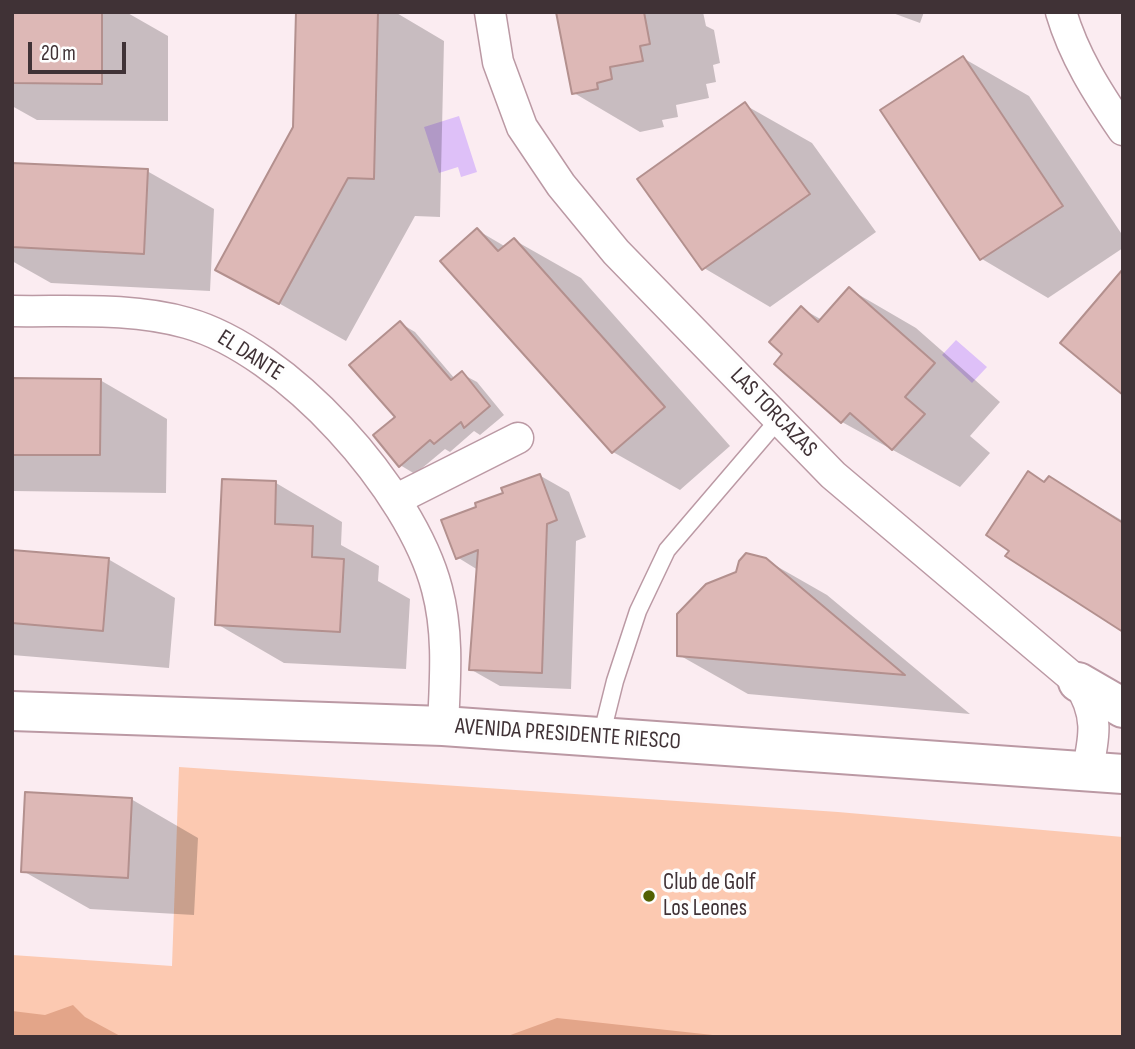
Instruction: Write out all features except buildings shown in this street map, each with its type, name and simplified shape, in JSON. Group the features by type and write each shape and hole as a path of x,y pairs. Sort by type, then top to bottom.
{"main road":[{"path":"1078,682 1123,708"},
{"name":"AVENIDA PRESIDENTE RIESCO","path":"12,711 443,726 1105,773"}],"street":[{"name":"LAS TORCAZAS","path":"489,12 498,61 509,96 539,155 616,252 832,475 1078,682 1092,707 1105,773"},
{"path":"1062,12 1069,37 1089,79 1123,130"},
{"name":"EL DANTE","path":"12,311 161,317 212,331 238,344 285,377 313,403 368,464 395,500 412,528 437,588 446,644 443,726"},
{"path":"395,500 517,438"}],"lane":[{"path":"601,737 615,681 638,611 662,558 779,419"}],"shaded area":[{"path":"459,116 477,172 461,177 458,167 439,173 424,127"},
{"path":"956,340 987,367 972,383 942,355"},
{"name":"Club de Golf Los Leones","path":"179,767 838,812 1123,837 1123,1037 12,1037 12,955 172,966"},
{"path":"73,1005 85,1017 122,1037 12,1037 12,1011 45,1015"},
{"path":"557,1018 731,1037 505,1037"}],"place":[{"name":"Club de Golf Los Leones","path":"649,896"}]}
